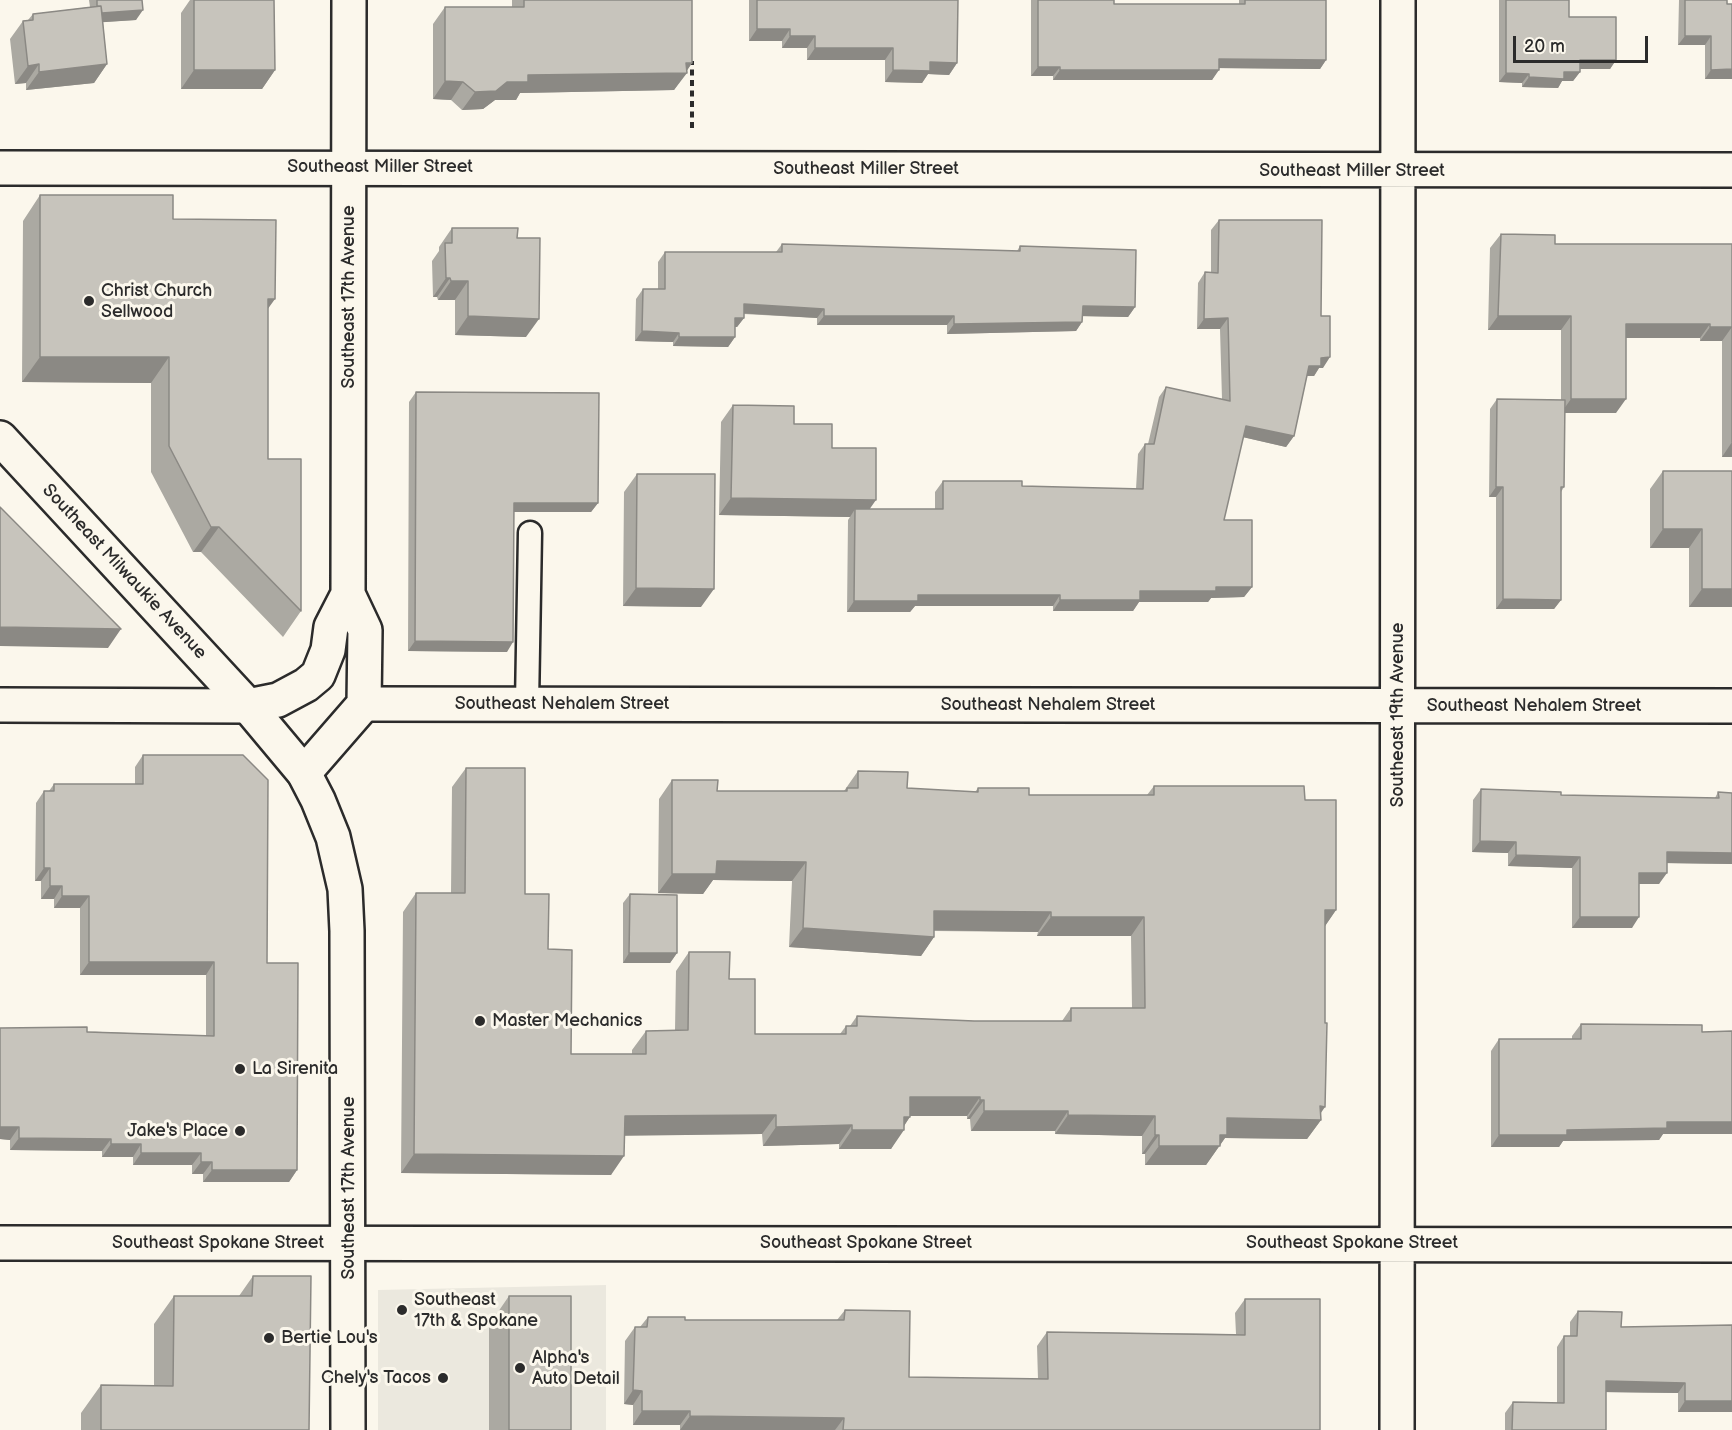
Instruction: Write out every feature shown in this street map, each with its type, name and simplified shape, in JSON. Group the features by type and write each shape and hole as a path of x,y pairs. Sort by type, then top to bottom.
{"street":[{"name":"Southeast 17th Avenue","path":"349,0 348,594 365,630 364,704"},
{"name":"Southeast 19th Avenue","path":"1397,1430 1398,0"},
{"name":"Southeast Miller Street","path":"0,168 1732,170"},
{"name":"Southeast Milwaukie Avenue","path":"0,438 248,706"},
{"name":"Southeast 17th Avenue","path":"348,594 331,627 328,650 318,675 306,685 278,700 248,706 303,773 318,800 333,837 345,889 349,1243 348,1430"},
{"name":"Southeast Nehalem Street","path":"364,704 1732,706"},
{"path":"303,773 364,704"},
{"path":"0,705 248,706"},
{"name":"Southeast Spokane Street","path":"0,1243 1732,1245"}],"lane":[{"path":"527,704 530,533"}],"path":[{"path":"691,169 692,56"}],"shaded area":[{"path":"606,1285 606,1430 378,1430 378,1290"}],"building":[{"path":"97,0 142,0 143,10 102,13 101,6 97,6"},
{"path":"194,0 274,0 275,70 194,70"},
{"path":"524,0 692,0 692,63 686,63 687,73 528,75 528,82 507,82 496,91 475,92 463,82 445,81 445,7 524,7"},
{"path":"757,0 958,0 957,63 930,62 930,71 893,70 893,48 815,48 815,36 790,36 790,29 757,29"},
{"path":"1038,0 1114,0 1114,4 1245,4 1245,0 1326,0 1326,60 1219,59 1219,70 1060,70 1060,67 1038,67"},
{"path":"1506,0 1569,0 1569,17 1616,17 1616,60 1580,60 1580,72 1564,72 1564,79 1506,73"},
{"path":"1685,0 1727,0 1727,4 1732,4 1732,69 1711,70 1711,36 1685,36"},
{"path":"101,6 107,64 39,72 39,64 28,66 23,21 33,20 33,14"},
{"path":"40,195 173,195 173,219 276,220 275,299 268,299 268,459 301,459 301,611 219,527 211,527 169,446 169,357 40,357"},
{"path":"1219,220 1322,220 1321,316 1330,316 1330,357 1321,358 1321,366 1309,366 1294,436 1246,426 1224,520 1252,520 1252,587 1216,587 1216,591 1140,591 1140,600 1060,600 1060,595 918,595 918,601 854,601 855,509 943,509 943,481 1022,481 1022,486 1143,489 1145,444 1154,444 1166,387 1230,401 1228,318 1204,319 1205,272 1218,273"},
{"path":"452,228 518,228 517,238 540,238 539,319 468,316 468,281 451,281 450,278 446,278 445,243 452,243"},
{"path":"1501,234 1555,235 1555,244 1732,244 1732,327 1710,327 1710,324 1626,324 1626,399 1571,399 1571,316 1498,316"},
{"path":"782,244 1020,251 1020,246 1136,250 1135,307 1083,306 1082,322 954,324 954,316 824,316 824,309 744,304 744,318 735,318 735,337 679,337 679,333 642,331 643,289 665,289 665,252 782,252"},
{"path":"416,392 599,393 598,503 514,503 513,642 415,641"},
{"path":"1497,399 1565,400 1564,487 1561,487 1561,600 1503,599 1503,487 1496,487"},
{"path":"733,405 794,406 794,424 832,424 832,448 876,448 876,500 731,498"},
{"path":"1663,471 1732,471 1732,589 1702,589 1702,529 1663,529"},
{"path":"637,474 715,474 714,589 636,588"},
{"path":"0,507 121,629 0,627"},
{"path":"143,755 243,755 268,780 267,963 298,963 297,1170 212,1170 212,1162 201,1162 201,1153 141,1153 141,1144 111,1144 111,1139 19,1138 19,1127 0,1127 0,1028 87,1027 87,1032 214,1036 214,962 89,962 89,896 62,896 62,886 50,886 50,868 44,868 44,791 54,791 54,784 143,784"},
{"path":"466,768 525,768 525,894 549,894 548,949 572,950 571,1054 646,1054 646,1031 688,1030 689,952 730,952 729,979 755,979 755,1034 846,1034 846,1026 857,1026 857,1016 974,1021 1071,1021 1071,1008 1145,1008 1144,917 1051,917 1051,912 934,911 934,937 803,928 806,862 717,861 716,874 672,874 672,780 718,780 717,791 847,791 847,788 858,788 858,771 908,772 907,788 978,792 978,788 1029,788 1029,795 1154,795 1154,786 1304,786 1305,800 1336,800 1336,910 1325,910 1325,1023 1327,1023 1325,1107 1320,1106 1321,1120 1227,1118 1227,1135 1220,1135 1220,1146 1159,1146 1159,1135 1155,1135 1155,1116 1068,1115 1068,1111 984,1111 984,1100 980,1100 980,1097 910,1097 910,1117 904,1117 904,1130 852,1130 852,1125 776,1127 776,1115 625,1116 624,1156 414,1154 416,893 465,893"},
{"path":"1481,789 1561,792 1561,795 1719,798 1718,792 1732,793 1732,853 1667,852 1667,873 1639,873 1639,917 1580,917 1580,857 1516,855 1516,842 1480,841"},
{"path":"630,894 677,895 677,953 629,953"},
{"path":"1581,1024 1702,1025 1702,1032 1732,1031 1732,1122 1667,1122 1667,1128 1567,1130 1567,1135 1499,1135 1499,1039 1581,1039"},
{"path":"253,1276 311,1276 309,1430 101,1430 101,1385 173,1386 174,1296 252,1296"},
{"path":"509,1296 571,1296 571,1430 509,1430"},
{"path":"1245,1299 1320,1299 1320,1430 843,1430 844,1418 690,1416 690,1411 642,1411 642,1391 633,1390 635,1327 647,1327 648,1317 685,1317 685,1320 844,1320 845,1310 910,1311 909,1377 1048,1379 1047,1332 1245,1335"},
{"path":"1578,1311 1622,1312 1621,1327 1732,1325 1732,1401 1685,1401 1685,1383 1606,1381 1606,1430 1512,1430 1513,1402 1564,1403 1564,1336 1577,1336"}],"place":[{"name":"Christ Church Sellwood","path":"89,301"},
{"name":"Master Mechanics","path":"480,1021"},
{"name":"La Sirenita","path":"240,1069"},
{"name":"Jake's Place","path":"240,1131"},
{"name":"Southeast 17th & Spokane","path":"402,1310"},
{"name":"Bertie Lou's","path":"269,1338"},
{"name":"Alpha's Auto Detail","path":"520,1368"},
{"name":"Chely's Tacos","path":"443,1378"}]}
